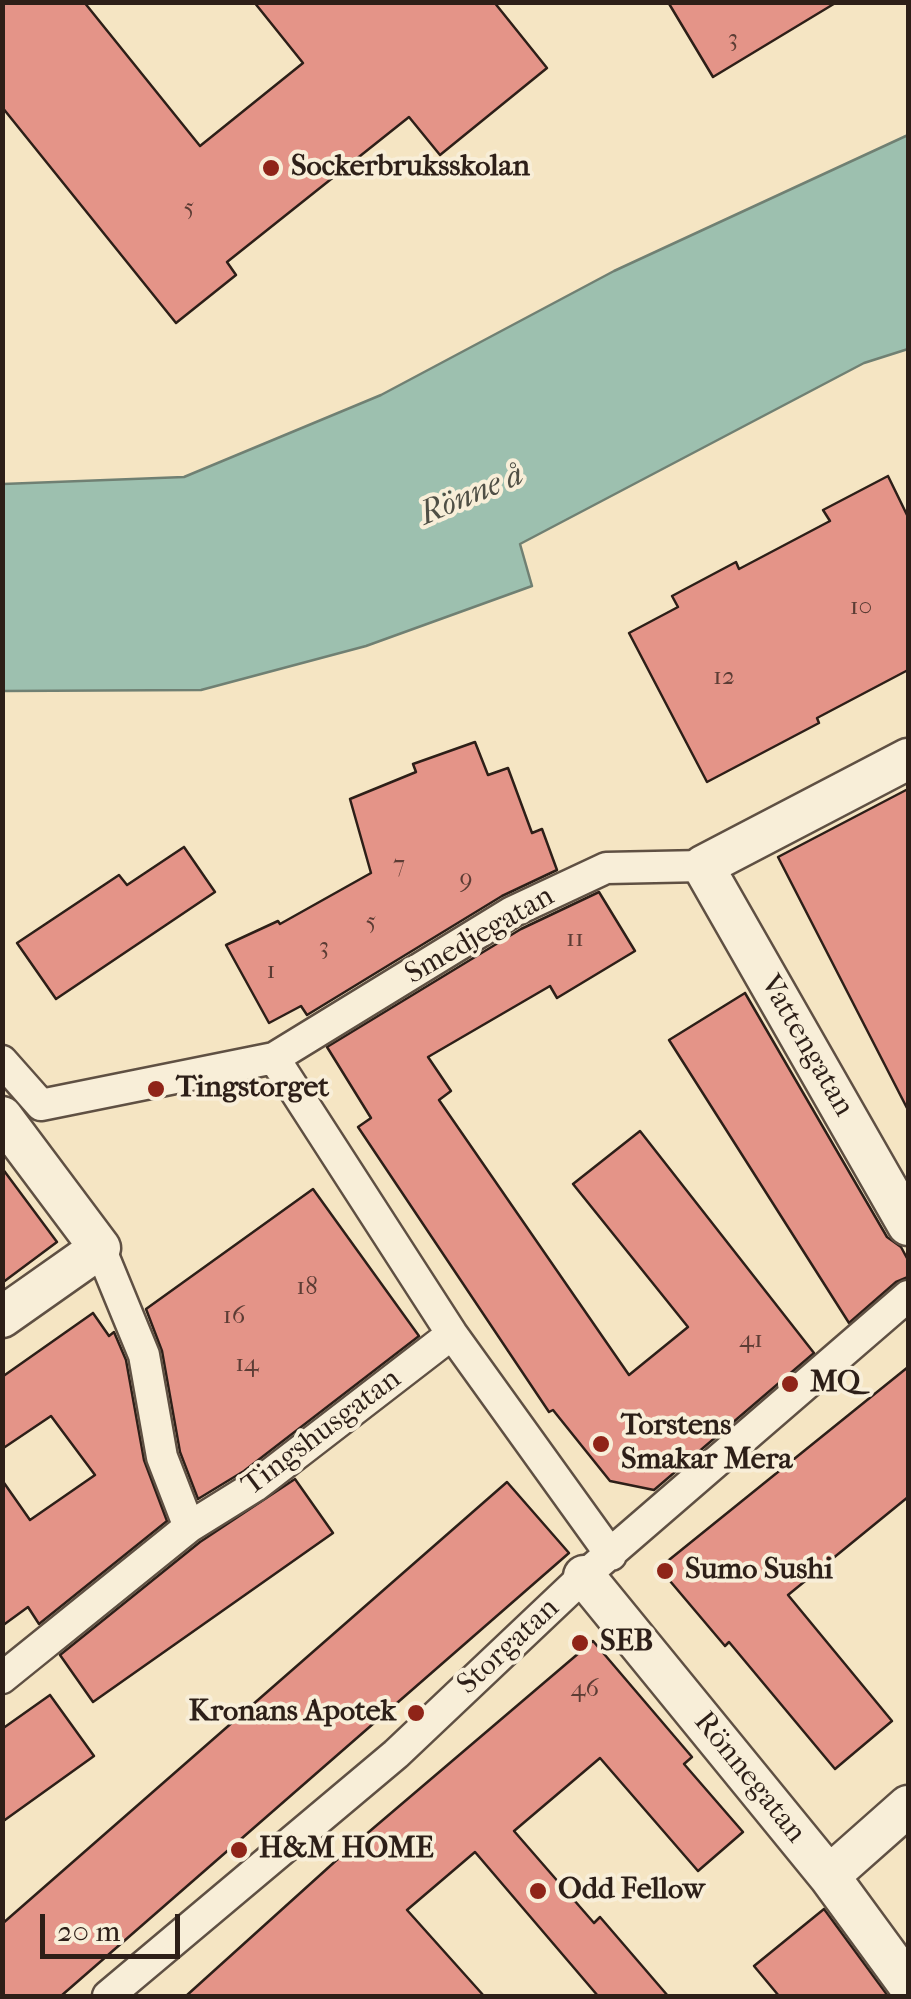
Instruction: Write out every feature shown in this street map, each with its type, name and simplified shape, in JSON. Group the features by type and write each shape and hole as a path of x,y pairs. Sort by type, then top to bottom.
{"street":[{"path":"703,866 908,759"},
{"name":"Smedjegatan","path":"2,1060 40,1106 274,1058 512,912 606,868 703,866"},
{"name":"Vattengatan","path":"703,866 908,1225"},
{"path":"274,1058 598,1566"},
{"path":"2,1117 100,1248 144,1355 162,1457 189,1527"},
{"path":"2,1317 100,1248"},
{"name":"Storgatan","path":"108,1996 396,1754 598,1566 908,1296"},
{"name":"Tingshusgatan","path":"2,1678 189,1527 255,1486 452,1334"},
{"name":"Rönnegatan","path":"598,1566 908,1984"},
{"path":"829,1876 908,1806"}],"water":[{"name":"Rönne å","path":"908,135 908,349 864,363 520,544 532,586 366,646 201,690 3,691 3,484 184,477 381,395 614,271"}],"building":[{"path":"2,2 84,2 200,146 303,63 254,2 494,2 547,68 440,155 409,117 227,262 236,275 176,323 2,107"},
{"path":"668,2 837,2 713,77"},
{"path":"888,476 908,517 908,670 707,782 629,633 678,607 672,596 736,562 739,569 830,521 823,510"},
{"path":"475,742 488,775 508,768 532,833 542,829 557,870 502,896 307,1015 301,1006 269,1023 226,945 278,921 280,924 371,873 350,799 416,772 413,764"},
{"path":"908,789 908,1110 778,857"},
{"path":"184,847 215,892 56,999 17,943 119,875 127,885"},
{"path":"599,892 635,951 557,998 550,986 428,1057 451,1091 439,1100 629,1375 688,1327 573,1184 640,1131 814,1353 654,1490 610,1481 553,1410 549,1412 358,1127 371,1118 327,1047 521,929"},
{"path":"745,993 887,1237 901,1247 908,1260 908,1277 896,1282 849,1323 669,1040"},
{"path":"2,1168 57,1242 2,1283"},
{"path":"313,1189 419,1336 244,1471 198,1499 180,1452 162,1351 146,1309"},
{"path":"93,1313 109,1336 114,1332 126,1360 144,1460 167,1521 39,1624 28,1607 2,1626 2,1480 30,1520 95,1475 51,1416 2,1449 2,1377"},
{"path":"908,1367 908,1497 788,1595 892,1721 835,1769 729,1642 725,1646 659,1568"},
{"path":"295,1479 333,1533 93,1702 60,1655 200,1542"},
{"path":"507,1482 569,1553 61,1996 2,1996 2,1924"},
{"path":"593,1641 692,1757 684,1764 743,1832 698,1871 600,1758 514,1831 594,1923 600,1917 668,1996 598,1996 475,1852 407,1910 484,1996 186,1996 350,1848"},
{"path":"50,1695 94,1756 2,1822 2,1729"},
{"path":"824,1909 888,1996 779,1996 754,1966"}],"place":[{"name":"Sockerbruksskolan","path":"271,168"},
{"name":"Tingstorget","path":"156,1089"},
{"name":"MQ","path":"790,1384"},
{"name":"Torstens Smakar Mera","path":"601,1444"},
{"name":"Sumo Sushi","path":"665,1571"},
{"name":"SEB","path":"580,1643"},
{"name":"Kronans Apotek","path":"416,1713"},
{"name":"H&M HOME","path":"239,1850"},
{"name":"Odd Fellow","path":"538,1891"}]}
